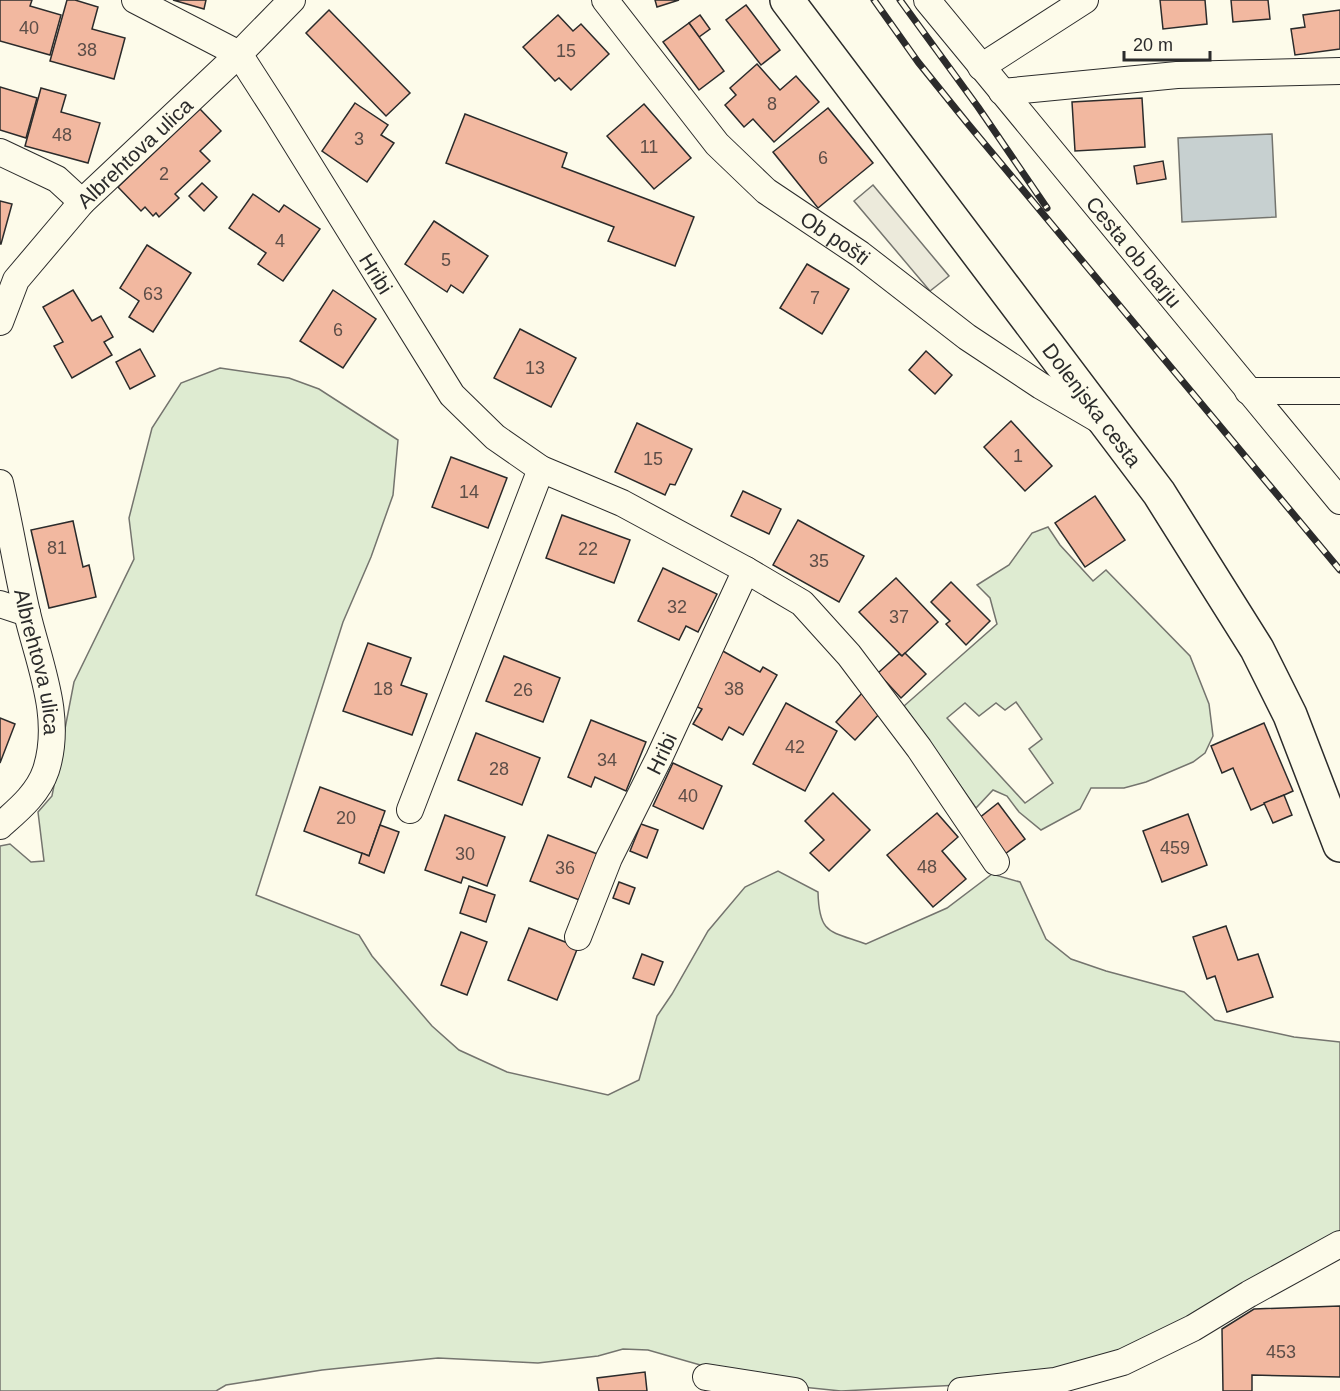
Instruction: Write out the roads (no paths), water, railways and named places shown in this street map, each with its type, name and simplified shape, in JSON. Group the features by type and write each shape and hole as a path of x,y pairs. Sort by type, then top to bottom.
{"main road":[{"name":"Dolenjska cesta","path":"787,0 1159,493 1257,649 1290,715 1340,845"}],"street":[{"path":"135,0 238,54"},
{"name":"Albrehtova ulica","path":"0,322 16,280 82,202 292,0"},
{"name":"Ob pošti","path":"605,0 717,144 766,190 860,254 967,337 1041,386 1111,427"},
{"name":"Cesta ob barju","path":"927,0 1340,501"},
{"path":"981,67 1085,0"},
{"name":"Hribi","path":"238,54 452,395 495,437 541,469 622,503 802,603 849,655 920,748 996,862"},
{"path":"1002,92 1177,75 1340,71"},
{"path":"0,152 57,178 82,202"},
{"path":"1248,391 1340,391"},
{"path":"410,810 541,469"},
{"name":"Albrehtova ulica","path":"0,483 27,613 50,699 53,729 46,771 28,801 0,826"},
{"name":"Hribi","path":"578,937 609,858 659,758 746,570"},
{"path":"0,604 27,613"},
{"path":"961,1391 1013,1388 1055,1381 1123,1362 1193,1328 1249,1293 1340,1244"},
{"path":"706,1377 795,1391"}],"railway":[{"path":"874,0 918,62 968,124 1340,570"},
{"path":"900,0 978,107 1047,208"}]}
